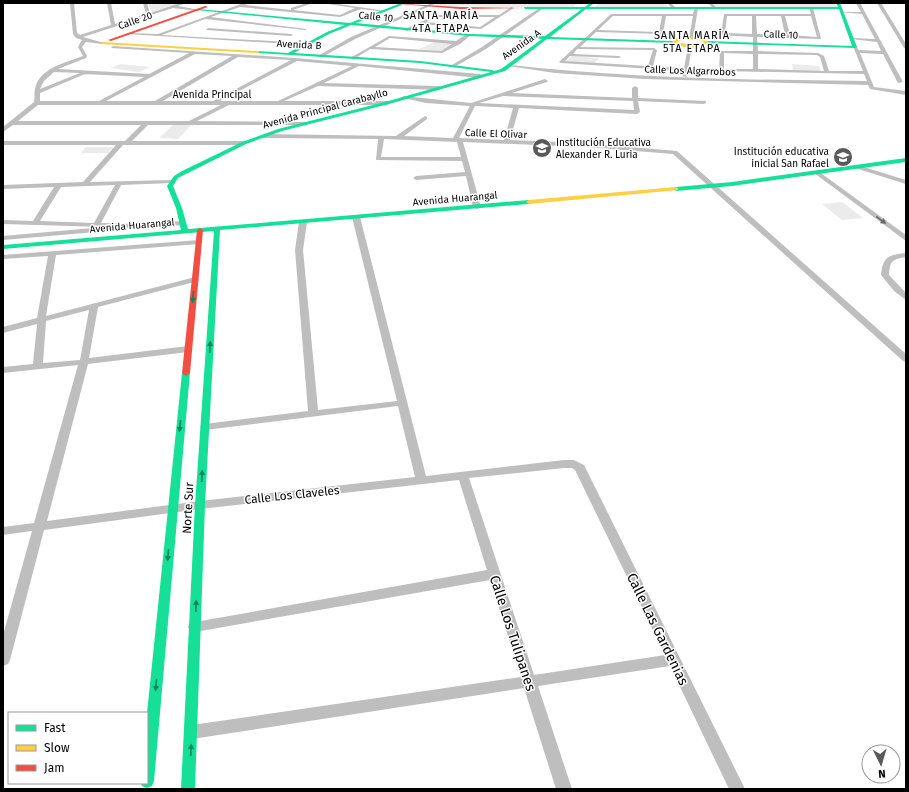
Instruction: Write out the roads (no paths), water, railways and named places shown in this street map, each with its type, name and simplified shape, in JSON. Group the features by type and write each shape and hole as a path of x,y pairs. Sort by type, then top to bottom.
{"street":[{"path":"72,3 74,31 78,36 85,40 102,43"},
{"path":"109,3 113,25"},
{"path":"145,3 148,14"},
{"name":"Calle 20","path":"78,36 184,3"},
{"path":"240,6 249,3"},
{"path":"288,11 311,3"},
{"path":"323,3 384,11"},
{"path":"390,3 512,8 586,6 839,6 863,13"},
{"path":"648,3 671,6 695,12"},
{"path":"858,3 900,82"},
{"path":"879,3 904,41 906,48"},
{"path":"214,102 292,57 306,44 402,4"},
{"path":"264,8 274,5"},
{"path":"313,13 337,5"},
{"path":"320,56 353,38 430,5"},
{"path":"155,36 204,18 220,8 240,6 340,16 360,8"},
{"name":"Avenida A","path":"495,71 510,66 550,37 586,6"},
{"path":"686,70 561,62 612,15 664,15 695,12 713,6"},
{"path":"839,6 872,88 906,93"},
{"path":"172,7 198,10"},
{"path":"811,7 784,15 724,16 723,34 790,53 822,56 826,72"},
{"path":"811,7 819,38 788,37 723,51 720,70 866,73"},
{"name":"Calle 20","path":"102,43 198,10 220,8"},
{"name":"Calle 10","path":"220,8 350,25 469,35 674,42 677,39 690,42 703,40 707,42 756,44 855,46"},
{"path":"420,23 481,28 512,8"},
{"path":"454,65 501,36 542,8"},
{"path":"685,80 695,12"},
{"path":"633,21 635,15"},
{"path":"595,31 661,33 664,15"},
{"path":"754,15 756,71"},
{"path":"784,15 788,37"},
{"path":"405,30 436,16 500,16"},
{"path":"448,25 468,16"},
{"path":"204,18 305,29 276,43"},
{"path":"229,21 208,29 291,35"},
{"path":"629,32 631,26"},
{"path":"128,34 306,44"},
{"path":"369,48 442,52 469,35"},
{"path":"276,102 316,84 356,61 369,48 389,37 458,43"},
{"name":"Avenida A","path":"495,71 550,37"},
{"path":"3,130 37,102 37,88 51,70 85,56 80,46 85,40"},
{"path":"855,46 878,41"},
{"name":"Avenida B","path":"102,43 292,57 454,65 495,71"},
{"path":"855,46 884,53"},
{"name":"Avenida B","path":"113,47 236,56 320,56 480,76"},
{"path":"577,48 655,50 650,68"},
{"path":"616,66 622,48"},
{"path":"99,102 193,53"},
{"path":"790,53 791,59"},
{"path":"568,55 619,57"},
{"path":"156,102 236,56"},
{"name":"Calle Los Algarrobos","path":"510,66 551,72 685,80 869,83"},
{"path":"792,66 792,72"},
{"path":"51,70 150,76"},
{"name":"Avenida Principal Carabayllo","path":"172,181 184,172 244,143 264,136 495,71"},
{"path":"37,92 86,72"},
{"path":"471,104 545,81"},
{"path":"316,84 439,88"},
{"path":"405,97 426,101 516,108 637,112 635,88"},
{"path":"502,94 704,102"},
{"name":"Avenida Principal","path":"37,102 387,102"},
{"path":"189,123 229,102"},
{"path":"471,104 458,141 477,207"},
{"path":"506,143 516,108"},
{"path":"397,138 425,118"},
{"path":"10,123 306,123"},
{"path":"85,184 124,143 146,123"},
{"name":"Calle El Olivar","path":"264,136 381,137 586,145 675,152 682,156 906,359"},
{"path":"381,137 378,159 464,159"},
{"path":"3,143 244,143"},
{"name":"Avenida Huarangal","path":"3,245 184,227 200,230 217,229 715,186 906,160"},
{"path":"857,167 906,182"},
{"path":"820,172 906,230"},
{"path":"820,172 906,238"},
{"path":"416,178 468,174"},
{"path":"3,187 172,181 171,190 179,208 184,227 3,222"},
{"path":"96,225 119,183"},
{"path":"35,223 59,185"},
{"path":"356,218 422,481"},
{"path":"303,222 299,250 313,414"},
{"path":"3,245 137,226"},
{"name":"Norte Sur","path":"188,789 192,732 200,506 217,229"},
{"name":"Norte Sur","path":"148,771 200,230"},
{"path":"3,257 199,242"},
{"path":"38,367 40,320 53,253"},
{"path":"906,254 893,257 886,264 885,275 906,297"},
{"path":"3,330 195,279"},
{"path":"3,660 84,362 94,306"},
{"path":"3,370 188,349"},
{"path":"205,427 402,403"},
{"name":"Calle Los Claveles","path":"3,531 172,509 564,464 574,464 580,468"},
{"name":"Calle Las Gardenias","path":"580,468 737,789"},
{"name":"Calle Los Tulipanes","path":"462,476 564,789"},
{"path":"195,627 494,574"},
{"path":"192,732 673,660"}],"place":[{"name":"Institución Educativa Alexander R. Luria","path":"542,148"},
{"name":"Institución educativa inicial San Rafael","path":"843,157"}],"district":[{"name":"SANTA MARÍA 4TA ETAPA","path":"441,21"},
{"name":"SANTA MARÍA 5TA ETAPA","path":"692,41"}]}
